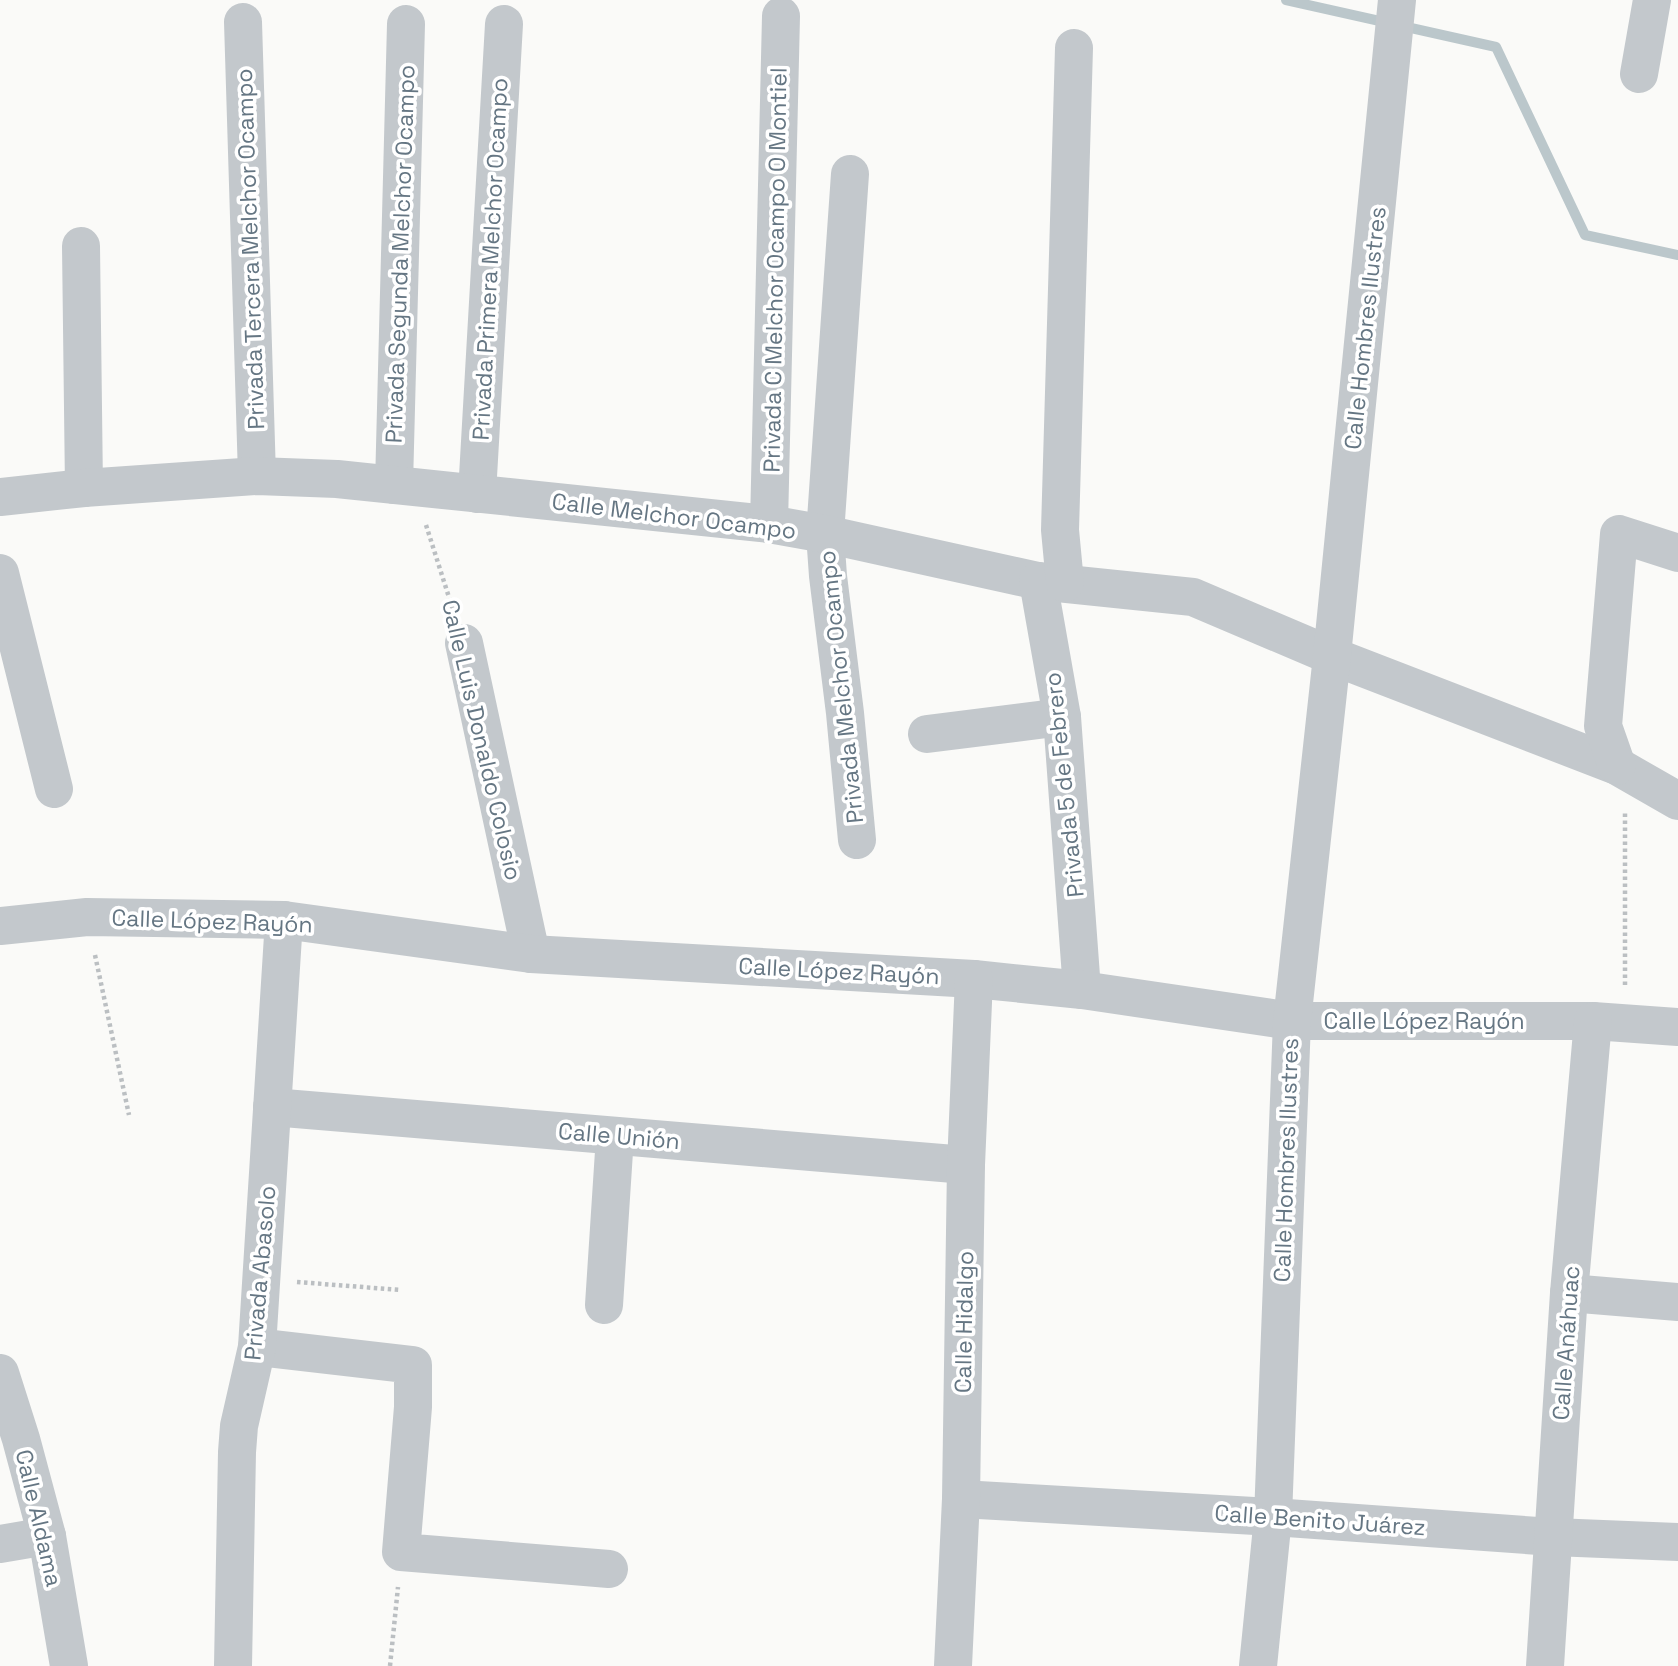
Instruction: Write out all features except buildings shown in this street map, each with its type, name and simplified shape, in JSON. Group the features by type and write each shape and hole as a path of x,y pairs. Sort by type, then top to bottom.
{"street":[{"name":"Calle Hombres Ilustres","path":"1258,1666 1273,1517 1292,1021 1332,656 1397,0"},
{"path":"1639,74 1660,8"},
{"name":"Privada C Melchor Ocampo O Montiel","path":"769,524 781,16"},
{"name":"Privada Tercera Melchor Ocampo","path":"243,22 257,476"},
{"name":"Privada Segunda Melchor Ocampo","path":"404,486 406,24"},
{"name":"Privada Primera Melchor Ocampo","path":"477,494 504,24"},
{"name":"Privada 5 de Febrero","path":"1074,48 1060,530 1052,582 1082,990"},
{"path":"825,534 850,174"},
{"path":"81,246 84,488"},
{"name":"Calle Melchor Ocampo","path":"0,497 84,488 257,476 337,479 769,524 1052,582 1193,597 1332,656"},
{"name":"Privada Melchor Ocampo","path":"825,534 857,839"},
{"path":"1617,766 1603,726 1619,534 1678,553"},
{"path":"0,573 54,789"},
{"name":"Calle Luis Donaldo Colosio","path":"464,643 531,954"},
{"path":"1332,656 1617,766 1678,801"},
{"path":"926,734 1062,717"},
{"name":"Calle López Rayón","path":"0,926 87,916 284,920 531,954 974,979 1082,990 1292,1021 1593,1021 1678,1027"},
{"name":"Privada Abasolo","path":"233,1666 237,1452 257,1347 284,920"},
{"name":"Calle Hidalgo","path":"953,1666 961,1499 966,1165 974,979"},
{"name":"Calle Anáhuac","path":"1545,1666 1569,1293 1593,1021"},
{"name":"Calle Unión","path":"272,1107 966,1165"},
{"path":"604,1305 615,1136"},
{"path":"1569,1293 1678,1301"},
{"path":"257,1347 413,1365 413,1406 401,1552 609,1569"},
{"name":"Calle Aldama","path":"0,1373 11,1439 47,1536 69,1666"},
{"name":"Calle Benito Juárez","path":"961,1499 1553,1537 1678,1542"},
{"path":"0,1544 47,1536"}],"path":[{"name":"Calle Luis Donaldo Colosio","path":"404,486 464,643"},
{"path":"1625,806 1625,986"},
{"path":"87,916 129,1115"},
{"path":"261,1279 401,1290"},
{"path":"390,1666 401,1552"}],"waterway":[{"path":"1286,0 1496,47 1585,235 1678,255"}]}
